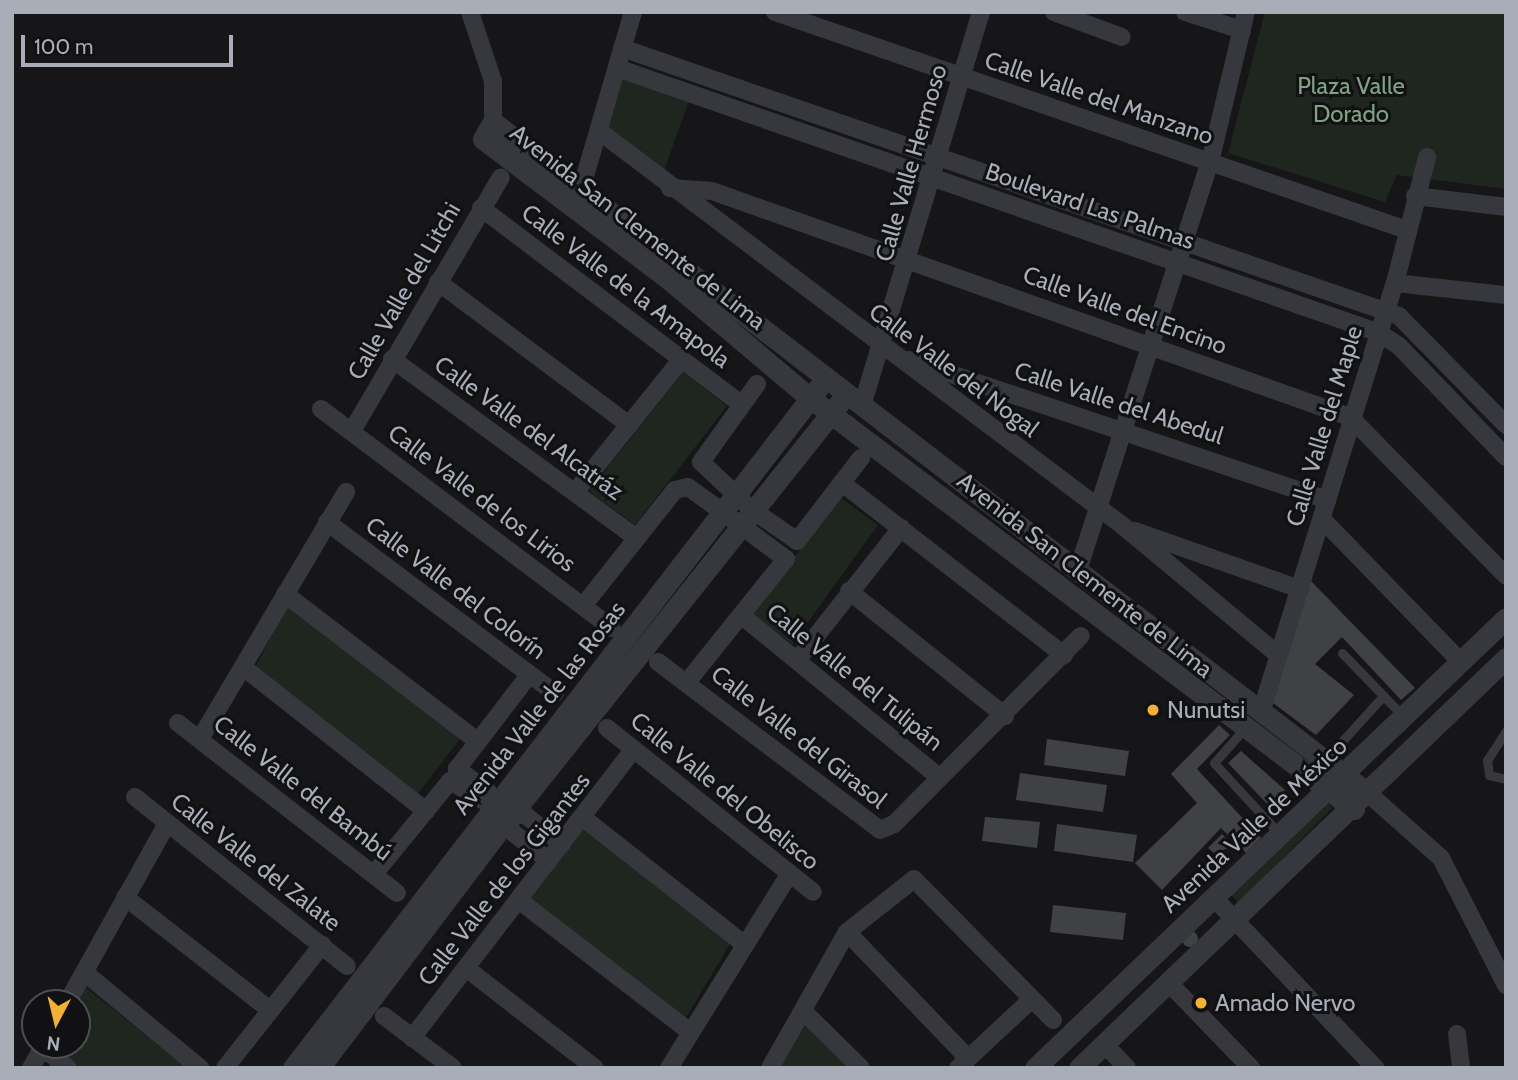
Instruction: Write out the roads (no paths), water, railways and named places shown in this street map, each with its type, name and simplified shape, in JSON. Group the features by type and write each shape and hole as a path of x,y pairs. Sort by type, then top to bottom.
{"street":[{"path":"470,12 494,81 493,121"},
{"path":"576,208 633,12"},
{"name":"Calle Valle del Manzano","path":"775,12 1407,230"},
{"name":"Calle Valle Hermoso","path":"854,401 889,351 909,260 981,12"},
{"path":"1054,12 1122,37"},
{"path":"1078,570 1128,430 1182,242 1210,162 1244,21 1185,12"},
{"name":"Boulevard Las Palmas","path":"622,47 1384,311 1413,329 1506,425"},
{"name":"Boulevard Las Palmas","path":"617,68 1377,332 1399,346 1506,457"},
{"name":"Avenida San Clemente de Lima","path":"493,121 583,186 825,380 1347,775 1362,802 1329,788 1244,729 810,398 576,208 483,139 493,121"},
{"name":"Calle Valle del Nogal","path":"599,131 670,188 1123,526 1277,654"},
{"name":"Calle Valle del Maple","path":"1262,709 1277,654 1322,519 1350,417 1395,283 1427,156"},
{"name":"Calle Valle del Litchi","path":"352,431 391,359 501,177"},
{"name":"Calle Valle del Encino","path":"670,188 712,191 1350,417 1506,576"},
{"path":"1415,197 1506,207"},
{"name":"Calle Valle de la Amapola","path":"481,208 741,404"},
{"path":"438,282 629,425"},
{"path":"1395,283 1506,295"},
{"name":"Calle Valle del Abedul","path":"889,351 1128,430 1327,500"},
{"name":"Calle Valle del Alcatráz","path":"391,359 576,491 637,538"},
{"path":"576,491 681,360"},
{"name":"Avenida Valle de las Rosas","path":"738,511 810,398 825,380"},
{"path":"687,682 786,559 738,511 701,462 757,384"},
{"name":"Avenida Valle de las Rosas","path":"308,1065 498,809 738,511 830,413 854,401"},
{"name":"Calle Valle de los Lirios","path":"321,409 612,628"},
{"path":"583,606 681,487 738,511 797,541 860,458"},
{"path":"842,483 1064,655"},
{"path":"200,739 346,492"},
{"path":"1322,519 1461,662"},
{"name":"Calle Valle del Colorín","path":"327,522 555,693"},
{"path":"1123,526 1300,589"},
{"path":"798,659 901,528"},
{"path":"849,591 1004,716"},
{"path":"285,594 477,741"},
{"name":"Calle Valle del Tulipán","path":"741,615 939,777"},
{"name":"Avenida Valle de México","path":"1035,1068 1279,832 1347,775 1506,618"},
{"path":"939,777 1004,716 1081,636"},
{"name":"Calle Valle del Girasol","path":"658,662 880,830 939,777"},
{"path":"1079,1068 1504,665"},
{"path":"243,667 426,811"},
{"path":"374,874 426,811 529,675"},
{"name":"Calle Valle del Bambú","path":"178,723 397,893"},
{"name":"Calle Valle del Obelisco","path":"607,728 813,892"},
{"name":"Calle Valle de los Gigantes","path":"412,1038 634,750"},
{"path":"453,775 498,809 511,831 549,861"},
{"name":"Calle Valle del Zalate","path":"135,797 346,966"},
{"path":"1362,802 1441,858 1506,985"},
{"path":"498,809 525,814 562,844"},
{"path":"582,817 745,945"},
{"path":"75,989 167,823"},
{"path":"669,1068 790,873"},
{"path":"770,1068 847,932 918,880 1054,1020"},
{"path":"125,897 270,1010"},
{"path":"1213,897 1366,1065"},
{"path":"520,901 690,1032"},
{"path":"847,932 963,1063 1032,999"},
{"path":"225,1068 322,945"},
{"path":"466,968 596,1068"},
{"path":"84,972 200,1068"},
{"path":"1168,982 1251,1068"},
{"path":"803,1011 860,1068"},
{"path":"384,1016 453,1068"},
{"path":"1457,1034 1461,1068"},
{"path":"1104,1044 1127,1068"}],"lane":[{"path":"1342,653 1405,718"},
{"path":"1326,759 1383,696"},
{"path":"1244,729 1214,763 1279,832"},
{"path":"1506,732 1487,760 1489,775 1506,779"}],"place":[{"name":"Nunutsi","path":"1153,710"},
{"name":"Amado Nervo","path":"1201,1003"}],"park label":[{"name":"Plaza Valle Dorado","path":"1351,100"}]}
